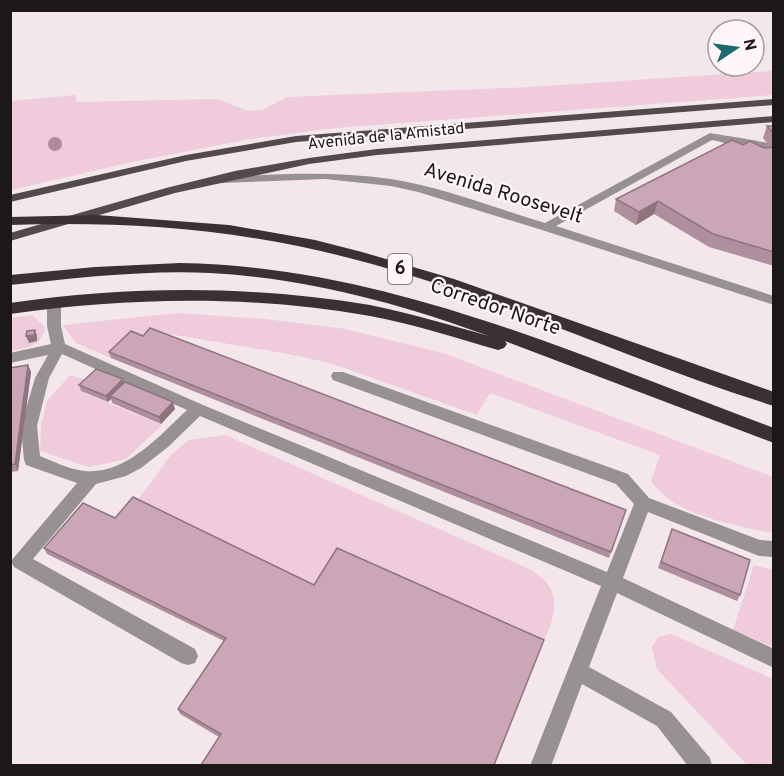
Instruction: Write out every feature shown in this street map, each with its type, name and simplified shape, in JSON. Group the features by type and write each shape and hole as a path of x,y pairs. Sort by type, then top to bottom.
{"highway":[{"name":"Corredor Norte","path":"10,220 71,218 198,225 273,236 358,255 480,294 774,399"},
{"name":"Corredor Norte","path":"10,280 144,268 193,267 284,275 359,288 450,315 774,436"},
{"path":"10,309 54,303 183,295 248,297 311,303 406,319 621,377"}],"main road":[{"name":"Avenida de la Amistad","path":"10,199 186,158 296,139 774,102"},
{"name":"Avenida de la Amistad","path":"10,237 107,208 211,181 318,159 377,152 774,119"}],"lane":[{"path":"698,125 710,136 753,145 768,145"},
{"path":"546,226 710,136"},
{"name":"Avenida Roosevelt","path":"211,181 280,176 325,177 392,183 420,189 546,226 774,302"},
{"path":"54,303 54,326 59,347 42,378 29,426 32,460 58,471 91,478 124,471 153,452 198,409"},
{"path":"10,358 59,347 198,409 612,582 774,659"},
{"path":"338,376 622,479 643,503 759,548 774,549"},
{"path":"91,478 20,561 188,656"},
{"path":"540,765 579,672 643,503"},
{"path":"579,672 664,719 702,765"}],"shaded area":[{"path":"766,71 773,71 773,95 336,128 250,139 132,162 11,190 11,101 76,95 76,102 217,99 248,111 263,110 287,97 530,87 706,75 706,78 766,78"},
{"path":"178,313 265,319 346,329 443,353 773,477 773,531 767,532 719,521 687,510 673,502 651,481 660,455 490,393 477,415 330,363 163,333 111,358 76,343 63,325"},
{"path":"32,315 45,327 41,339 33,345 11,351 10,318"},
{"path":"70,375 91,382 82,392 162,425 126,459 89,467 40,451 41,425 47,401"},
{"path":"225,435 532,570 548,584 554,601 553,616 542,645 315,591 135,504 170,456 189,440"},
{"path":"754,565 773,570 773,647 733,630"},
{"path":"671,634 773,679 773,765 747,765 657,669 652,647 658,637"}],"building":[{"path":"767,126 774,126 774,134"},
{"path":"732,140 743,145 750,141 764,148 774,147 774,252 713,234 658,201 639,212 616,199"},
{"path":"150,328 626,510 611,552 109,352 131,331 143,336"},
{"path":"35,330 34,335 26,336 27,331"},
{"path":"28,365 15,464 10,465 10,368"},
{"path":"96,369 123,379 106,396 79,385"},
{"path":"125,382 173,402 159,417 110,396"},
{"path":"133,497 314,585 337,548 544,640 494,765 201,765 221,734 178,709 226,638 44,548 83,503 115,518"},
{"path":"672,529 750,560 740,595 661,562"}]}
